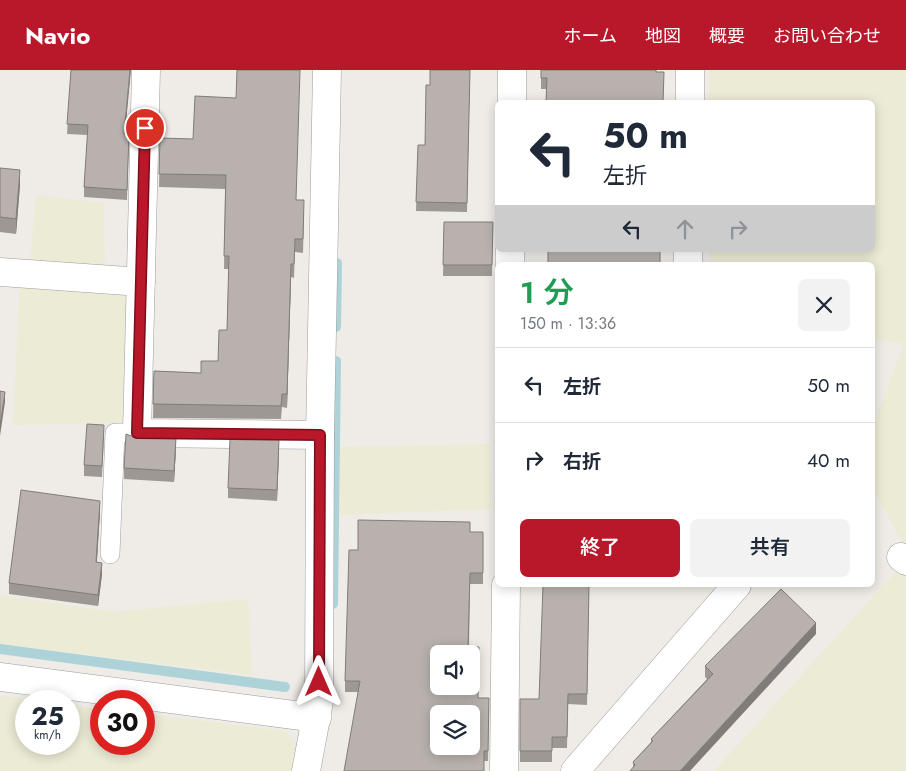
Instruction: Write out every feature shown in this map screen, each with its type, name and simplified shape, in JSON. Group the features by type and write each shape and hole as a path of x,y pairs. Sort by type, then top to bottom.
{"street":[{"path":"146,70 137,433 320,435"},
{"path":"306,771 319,702 320,435 327,70"},
{"path":"512,70 512,100"},
{"path":"690,70 690,100"},
{"path":"0,272 141,282"},
{"path":"504,771 506,587"},
{"path":"575,771 735,587"},
{"path":"0,677 317,718"}],"lane":[{"path":"110,554 116,433 137,433"}],"green space":[{"path":"709,70 906,70 906,550 875,492 875,421 904,344 875,338 875,262 710,262 710,252 875,252 875,100 709,100"},
{"path":"36,195 104,203 105,271 30,265"},
{"path":"20,282 126,289 133,297 131,423 13,425"},
{"path":"490,444 491,509 340,515 340,447"},
{"path":"899,568 906,573 906,771 714,771"},
{"path":"0,595 113,612 248,599 252,675 0,644"},
{"path":"0,696 15,698 15,755 80,755 80,706 90,708 90,755 155,755 155,715 286,731 297,746 292,771 0,771"}],"building":[{"path":"71,70 130,70 124,134 129,134 127,190 84,187 88,125 67,124"},
{"path":"237,70 300,70 296,200 304,200 303,239 295,239 294,264 291,264 287,394 282,394 281,406 153,404 154,371 201,373 201,361 218,361 219,330 227,330 229,256 224,256 226,175 159,174 160,138 193,139 195,96 236,98"},
{"path":"430,70 470,70 467,203 416,202 418,145 425,145 426,85 430,85"},
{"path":"541,70 656,70 656,72 664,72 663,100 546,100 547,78 541,78"},
{"path":"0,168 20,170 16,219 0,217"},
{"path":"444,222 493,222 492,265 443,265"},
{"path":"548,252 660,252 660,262 548,262"},
{"path":"0,391 5,392 0,426"},
{"path":"87,424 104,425 102,466 84,465"},
{"path":"126,434 137,438 176,438 174,471 124,468"},
{"path":"230,439 279,439 277,490 228,488"},
{"path":"21,490 100,501 96,562 102,563 98,595 9,583"},
{"path":"358,520 470,522 470,532 483,532 483,573 470,573 468,645 430,645 430,695 478,695 478,698 489,698 488,751 484,751 484,771 344,771 360,681 345,681 349,550 358,550"},
{"path":"543,587 589,587 587,694 568,694 567,737 552,737 552,751 520,751 520,699 539,699"},
{"path":"781,589 816,623 680,771 630,771 635,765 633,762 653,741 651,739 713,674 705,666"}],"waterway":[{"path":"336,327 337,263"},
{"path":"333,604 336,361"},
{"path":"0,649 285,687"}],"route":[{"path":"145,128 137,433 320,435 319,682"}]}
